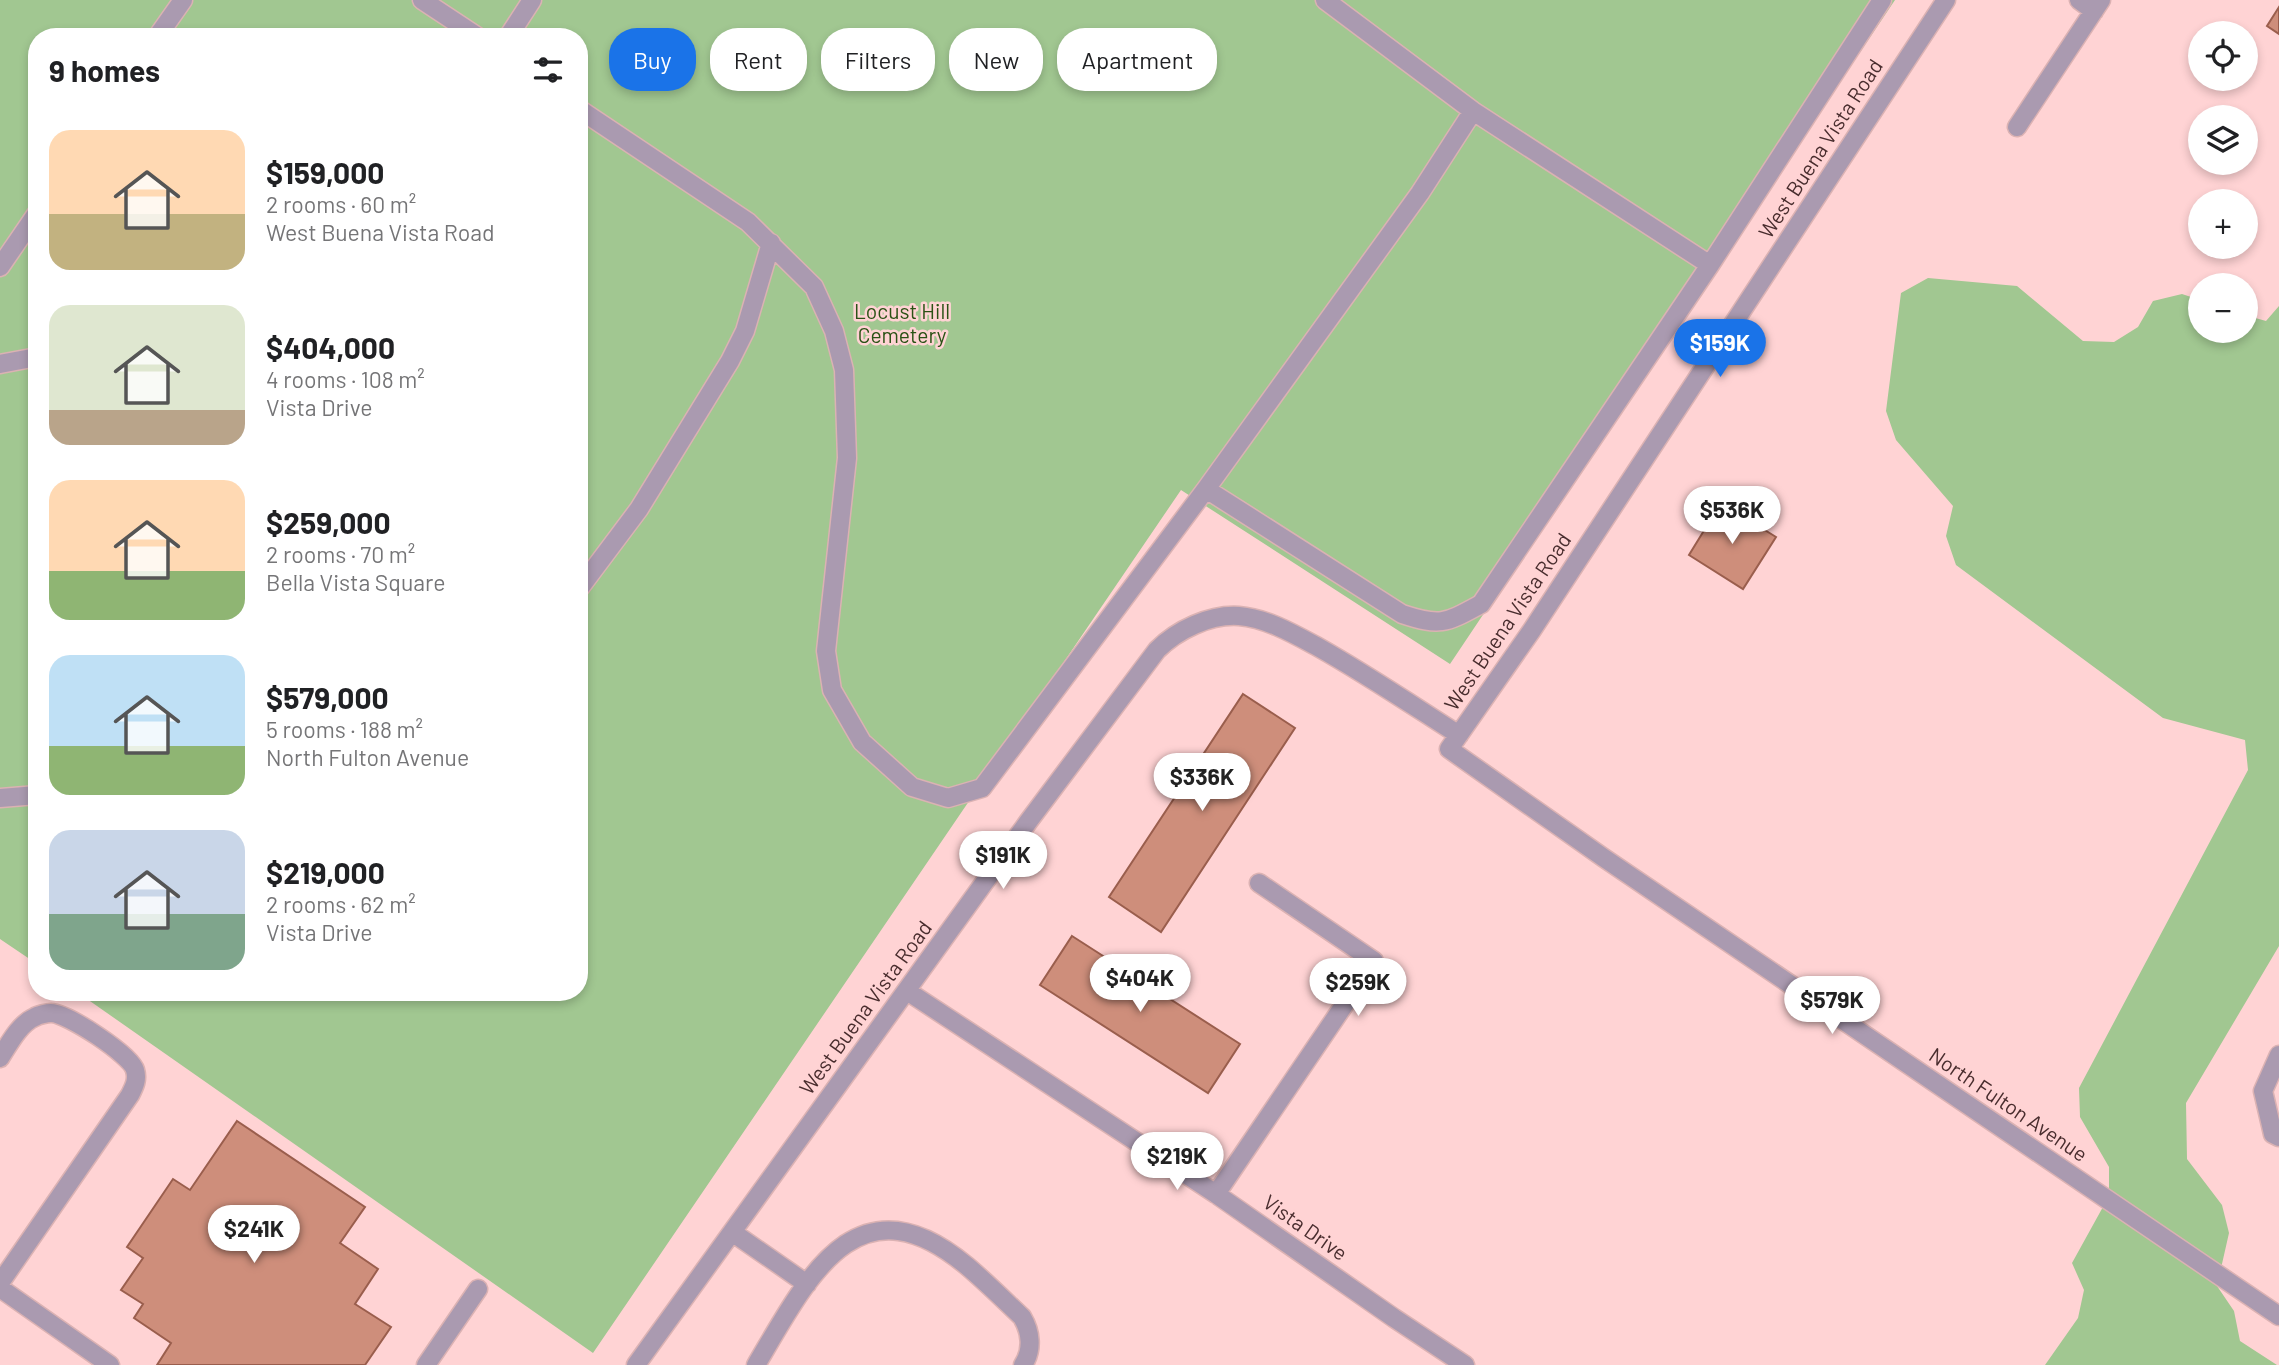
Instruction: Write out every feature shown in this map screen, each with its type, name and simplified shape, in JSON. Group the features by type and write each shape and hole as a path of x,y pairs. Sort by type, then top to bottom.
{"street":[{"path":"163,28 183,0"},
{"path":"422,0 464,28"},
{"path":"514,28 532,0"},
{"path":"1325,0 1473,111 1710,265"},
{"path":"1206,488 1402,614 1426,622 1447,622 1481,604 1710,265 1882,0"},
{"name":"West Buena Vista Road","path":"636,1365 1028,822 1168,639 1201,622 1237,616 1256,620 1293,633 1459,734 1532,630 1946,0"},
{"path":"2017,127 2091,4"},
{"path":"588,115 748,222 814,287 834,331 844,370 847,458 826,651 832,690 862,741 912,788 948,798 982,788 1206,488 1420,193 1473,111"},
{"path":"0,267 28,226"},
{"path":"588,577 639,509 730,361 745,331 771,243"},
{"path":"0,364 28,359"},
{"name":"North Fulton Avenue","path":"1459,734 1449,748 1460,756 1615,866 2279,1316"},
{"path":"0,798 28,795"},
{"path":"1216,1194 1374,961 1259,883"},
{"name":"Vista Drive","path":"907,991 1216,1194 1465,1365"},
{"path":"0,1058 18,1032 34,1017 51,1013 68,1018 127,1057 135,1068 136,1081 130,1095 0,1286 100,1362"},
{"path":"2279,1055 2263,1091 2273,1134 2279,1138"},
{"path":"756,1365 807,1284 837,1248 860,1234 890,1229 924,1238 965,1264 1022,1317 1028,1328 1029,1342 1029,1356 1023,1365"},
{"path":"732,1232 807,1284"},
{"path":"426,1365 478,1289"}],"green space":[{"name":"Locust Hill Cemetery","path":"0,0 1895,0 1450,664 1181,490 593,1353 90,1001 588,1001 588,28 28,28 28,958 0,939"},
{"path":"1928,278 2017,286 2083,341 2114,342 2138,327 2153,301 2182,294 2188,296 2188,343 2258,343 2258,319 2266,321 2279,306 2279,946 2186,1103 2187,1159 2222,1205 2229,1233 2217,1286 2234,1311 2240,1341 2277,1365 2045,1365 2078,1318 2084,1290 2072,1263 2109,1196 2109,1167 2080,1117 2079,1088 2248,770 2245,740 2163,718 1956,565 1946,536 1953,506 1896,440 1886,411 1901,293"}],"building":[{"path":"2279,7 2279,34 2267,26"},
{"path":"1721,503 1776,537 1743,589 1689,555"},
{"path":"1243,694 1295,728 1161,932 1109,897"},
{"path":"1072,936 1240,1044 1208,1093 1040,985"},
{"path":"237,1121 365,1207 340,1243 378,1269 355,1304 391,1327 365,1365 157,1365 171,1343 134,1318 143,1304 121,1290 143,1258 127,1247 173,1179 190,1190"}]}
